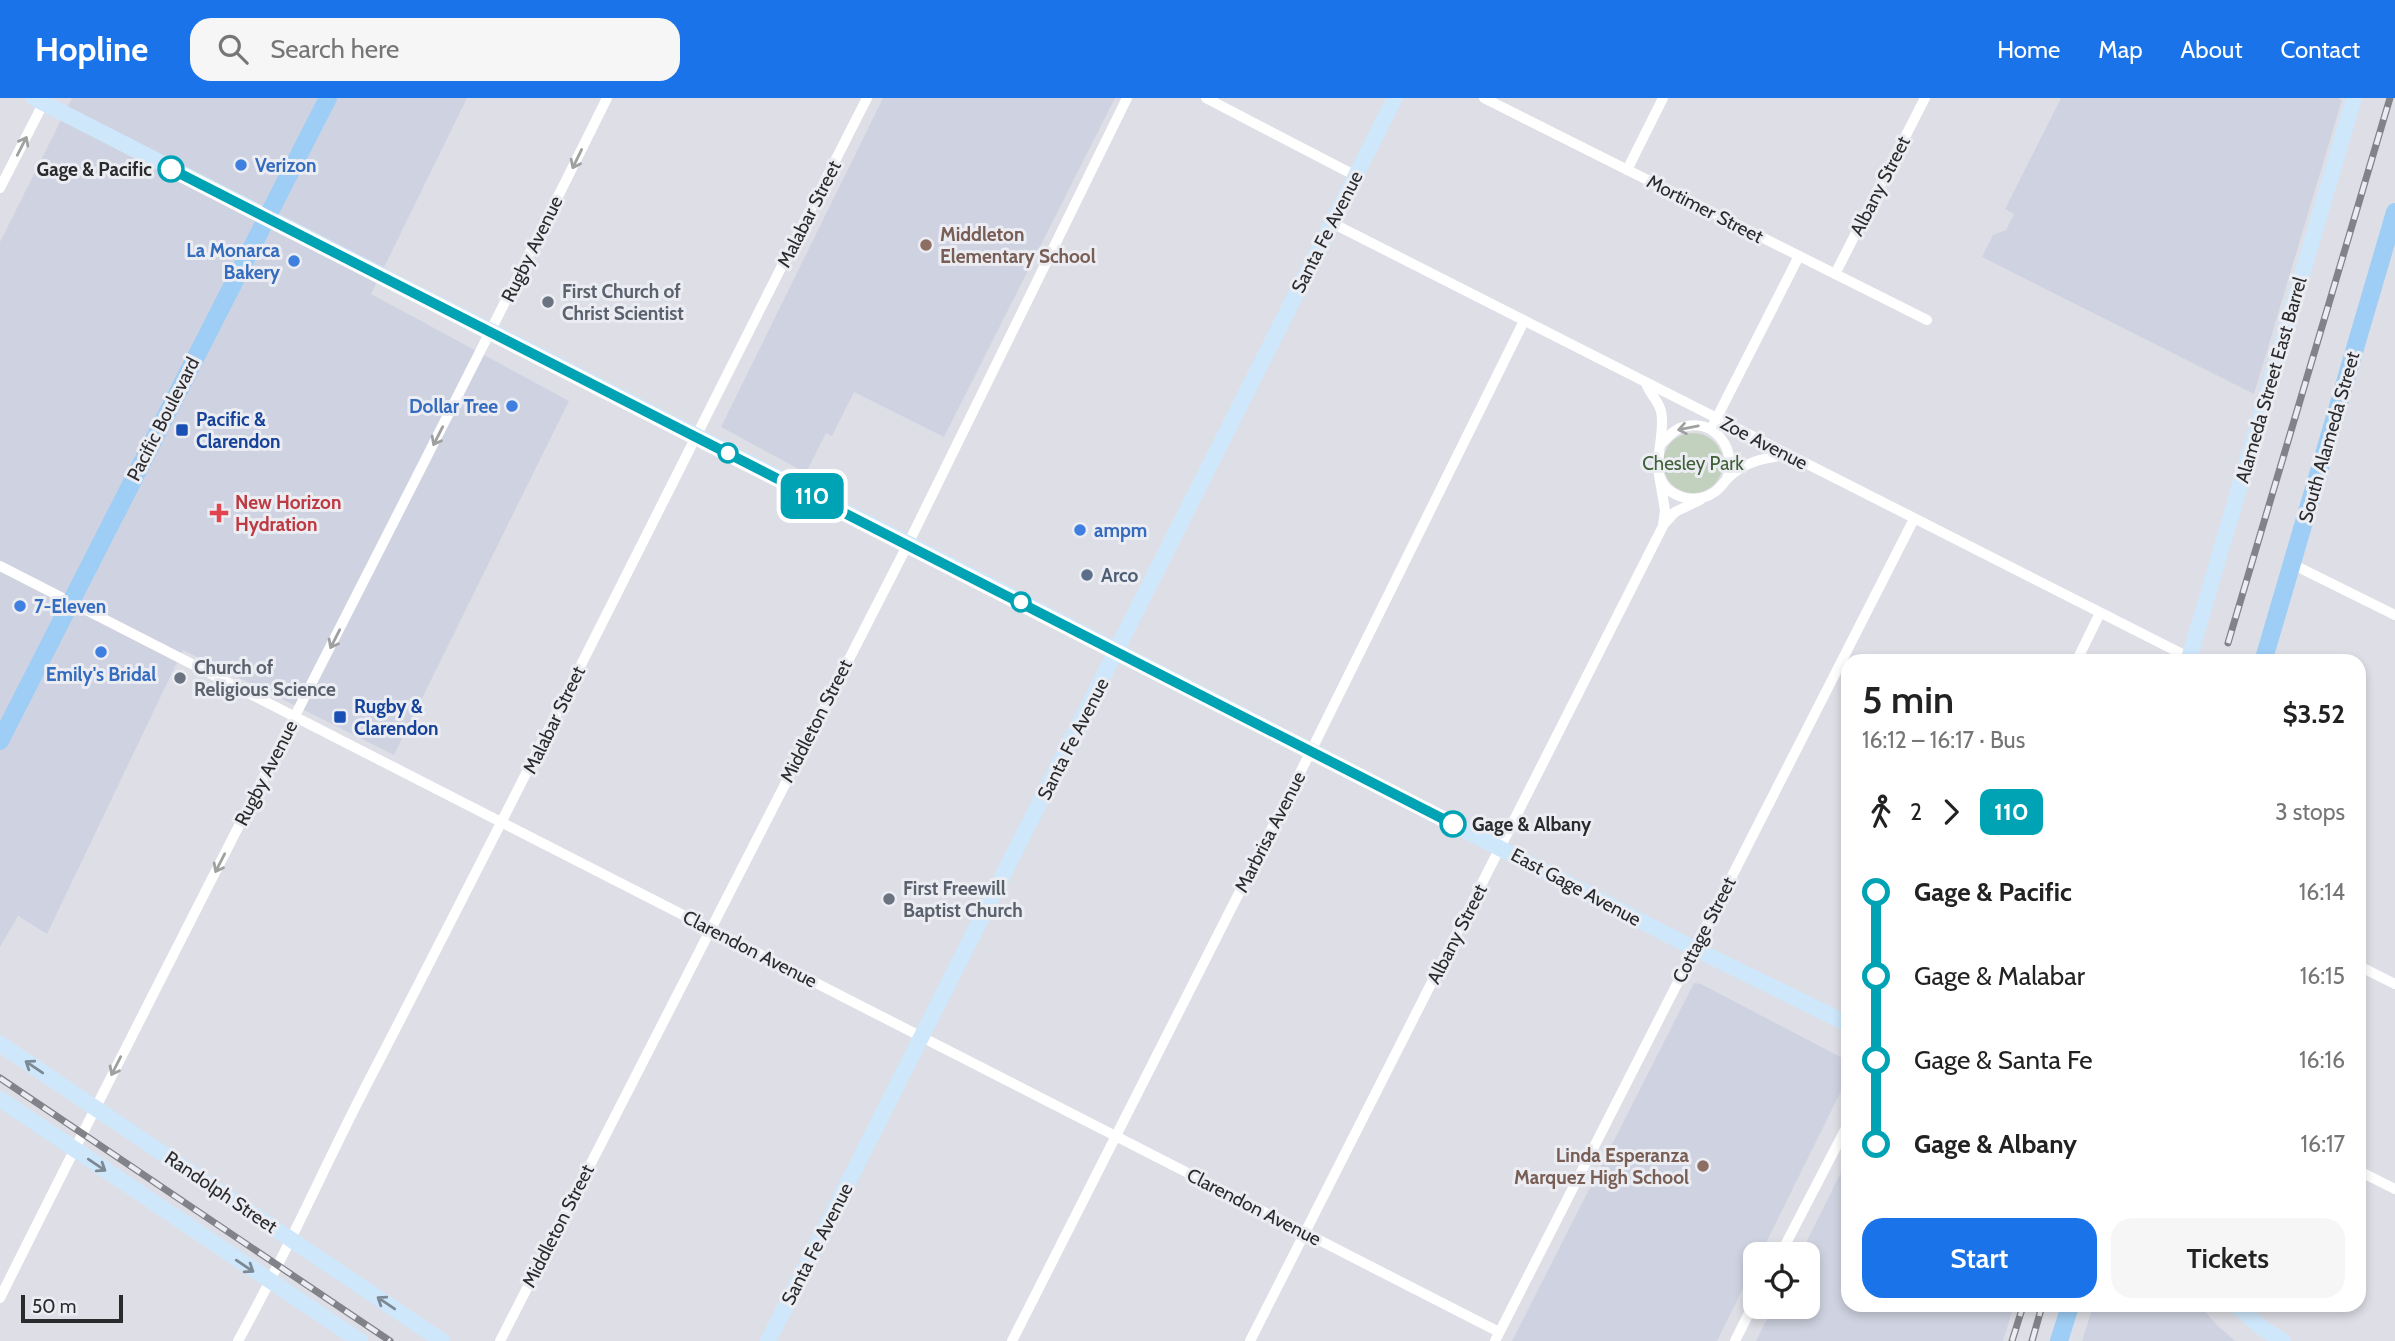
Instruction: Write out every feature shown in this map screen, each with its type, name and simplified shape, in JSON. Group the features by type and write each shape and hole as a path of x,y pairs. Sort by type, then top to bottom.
{"main road":[{"name":"Pacific Boulevard","path":"0,741 328,98"},
{"name":"Santa Fe Avenue","path":"768,1341 1395,98"},
{"name":"Alameda Street East Barrel","path":"2193,654 2354,98"},
{"name":"East Gage Avenue","path":"41,100 266,218 908,544 1695,950 1841,1021"},
{"name":"South Alameda Street","path":"2265,654 2395,212"},
{"name":"Randolph Street","path":"0,1044 442,1341"},
{"path":"0,1099 360,1341"},
{"path":"2059,1341 2068,1312"},
{"path":"2244,1312 2283,1341"}],"street":[{"name":"Rugby Avenue","path":"0,1298 491,332 607,98"},
{"name":"Malabar Street","path":"238,1341 270,1282 338,1139 503,823 867,98"},
{"name":"Middleton Street","path":"500,1341 908,544 1127,98"},
{"path":"1206,98 1356,176"},
{"name":"Mortimer Street","path":"1484,98 1927,320"},
{"path":"1627,170 1663,98"},
{"name":"Albany Street","path":"1835,274 1925,98"},
{"path":"0,188 41,100"},
{"name":"Zoe Avenue","path":"1332,223 2178,654"},
{"path":"1711,429 1799,256"},
{"name":"Marbrisa Avenue","path":"1012,1341 1311,751 1524,321"},
{"name":"Albany Street","path":"1646,383 1661,411 1661,444 1657,464 1665,510 1662,526"},
{"path":"1661,444 1671,433 1683,427 1697,425 1711,429 1725,442 1729,450 1731,465 1727,479"},
{"name":"Albany Street","path":"1250,1341 1662,526 1675,512 1717,491 1727,479 1754,461 1788,455"},
{"path":"1659,475 1665,485 1676,494 1689,499 1704,498"},
{"name":"Cottage Street","path":"1845,654 1914,519"},
{"path":"2292,564 2395,615"},
{"name":"Clarendon Avenue","path":"0,566 1305,1233 1497,1337"},
{"path":"2080,654 2099,613"},
{"name":"Cottage Street","path":"1497,1337 1841,663"},
{"path":"2366,970 2395,984"},
{"path":"1787,1242 1841,1137"},
{"path":"2366,1174 2395,1189"},
{"path":"1735,1341 1746,1319"}],"shaded area":[{"path":"72,98 467,98 371,294 569,401 394,755 183,650 47,934 18,916 0,947 0,242"},
{"name":"Middleton Elementary School","path":"883,98 1115,98 944,437 854,392 832,436 826,433 806,473 721,427"},
{"path":"2061,98 2342,100 2254,394 1982,257 1993,235 2006,230 2014,214 2005,209"},
{"name":"Linda Esperanza Marquez High School","path":"1694,983 1701,984 1841,1057 1841,1091 1766,1242 1743,1242 1743,1288 1717,1341 1512,1341"},
{"path":"1841,1172 1841,1312 2012,1312 2003,1341 1756,1341 1767,1319 1820,1319 1820,1242 1806,1242"},
{"path":"2091,1312 2205,1312 2235,1341 2082,1341"}],"green space":[{"name":"Chesley Park","path":"1687,433 1699,433 1718,446 1723,463 1721,475 1710,488 1699,493 1687,493 1668,480 1663,469 1663,457 1676,438"}],"railway":[{"path":"2228,643 2390,98"},
{"path":"0,1078 390,1341"},
{"path":"2012,1341 2021,1312"},
{"path":"2032,1341 2040,1312"}],"bus line":[{"name":"110","path":"171,169 1453,824"}],"place":[{"name":"Verizon","path":"241,165"},
{"name":"Gage & Pacific","path":"171,169"},
{"name":"Middleton Elementary School","path":"926,245"},
{"name":"La Monarca Bakery","path":"294,261"},
{"name":"First Church of Christ Scientist","path":"548,302"},
{"name":"Dollar Tree","path":"512,406"},
{"name":"Pacific & Clarendon","path":"182,430"},
{"name":"New Horizon Hydration","path":"219,513"},
{"name":"ampm","path":"1080,530"},
{"name":"Arco","path":"1087,575"},
{"name":"7-Eleven","path":"20,606"},
{"name":"Emily's Bridal","path":"101,652"},
{"name":"Church of Religious Science","path":"180,678"},
{"name":"Rugby & Clarendon","path":"340,717"},
{"name":"Gage & Albany","path":"1453,824"},
{"name":"First Freewill Baptist Church","path":"889,899"},
{"name":"Linda Esperanza Marquez High School","path":"1703,1166"}]}
